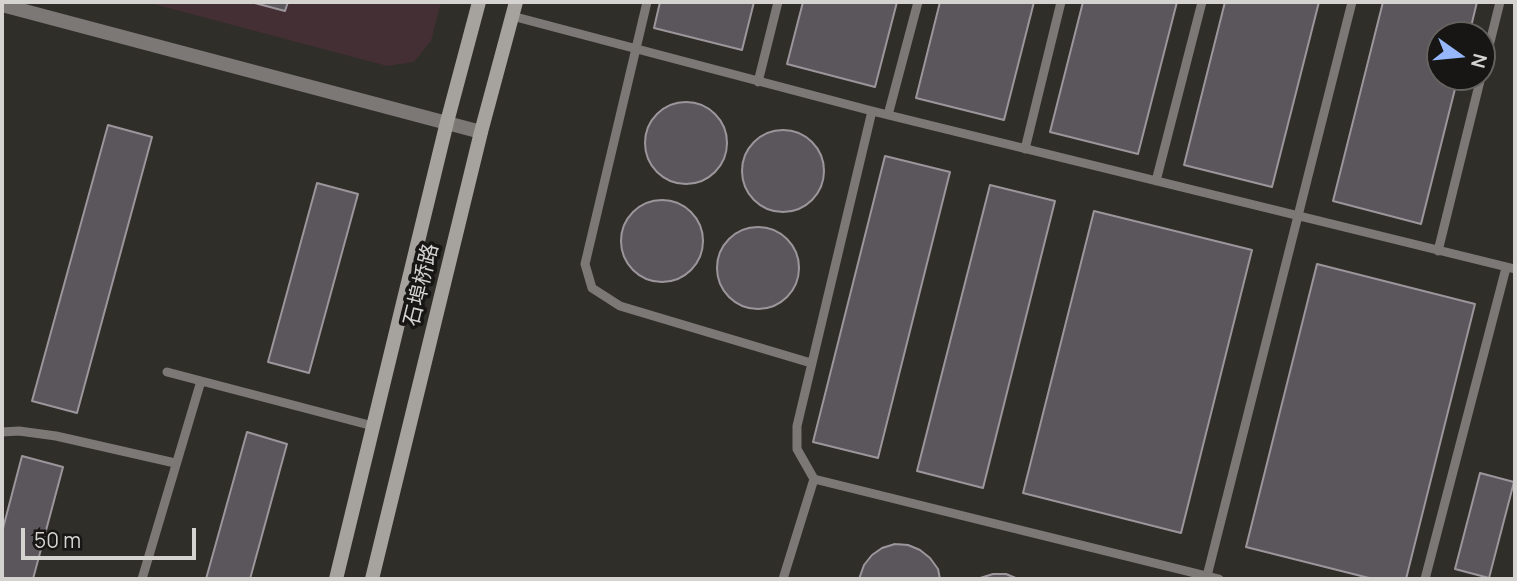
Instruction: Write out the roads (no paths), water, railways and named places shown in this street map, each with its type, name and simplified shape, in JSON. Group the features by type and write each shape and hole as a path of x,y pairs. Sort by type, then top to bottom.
{"street":[{"name":"石埠桥路","path":"336,579 447,122 479,2"},
{"path":"2,5 481,132"},
{"name":"石埠桥路","path":"372,579 481,132 514,9"}],"lane":[{"path":"647,2 585,264 592,288 620,306 811,363"},
{"path":"758,82 778,2"},
{"path":"888,115 918,2"},
{"path":"1025,149 1062,2"},
{"path":"1156,181 1202,2"},
{"path":"1207,576 1352,2"},
{"path":"1495,21 1500,2"},
{"path":"514,9 635,50 1511,269 1425,579"},
{"path":"1438,251 1478,91"},
{"path":"872,111 797,426 797,449 814,479 1219,579"},
{"path":"167,372 373,426"},
{"path":"142,579 201,381"},
{"path":"2,432 19,431 56,436 175,463"},
{"path":"783,579 814,479"}]}
